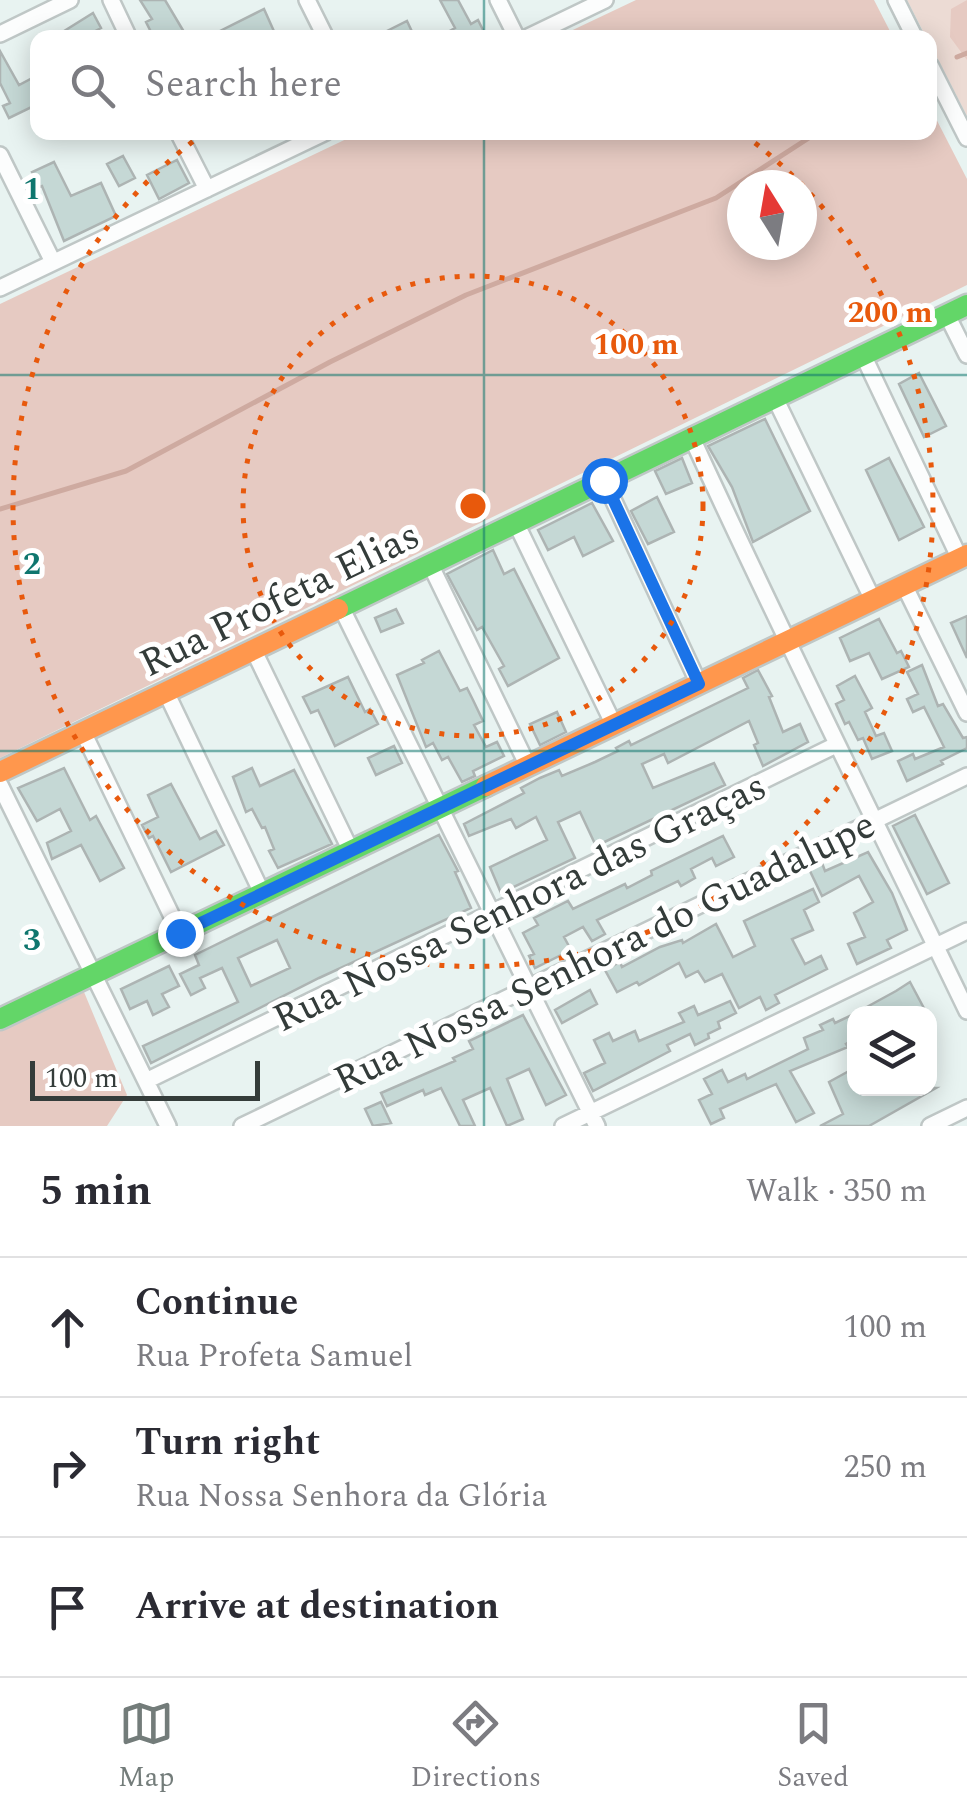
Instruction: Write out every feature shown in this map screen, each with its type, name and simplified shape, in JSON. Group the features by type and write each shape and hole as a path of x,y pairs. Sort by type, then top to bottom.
{"street":[{"path":"0,34 70,0"},
{"path":"110,0 126,30"},
{"path":"307,0 322,30"},
{"path":"498,0 513,30"},
{"path":"543,30 605,0"},
{"path":"896,0 912,30"},
{"path":"937,79 967,138"},
{"path":"182,140 207,189"},
{"path":"0,288 309,140"},
{"path":"0,156 53,262"},
{"name":"Rua Profeta Elias","path":"0,772 967,305"},
{"path":"946,315 967,355"},
{"path":"1,1016 963,557 863,355"},
{"path":"775,398 873,600"},
{"path":"692,438 785,642 876,820 967,1012"},
{"path":"604,480 699,684"},
{"path":"516,522 614,724"},
{"path":"430,564 528,766"},
{"path":"904,585 967,713"},
{"path":"340,607 594,1119"},
{"path":"254,650 351,851"},
{"path":"166,692 262,893"},
{"path":"83,732 180,933"},
{"name":"Rua Nossa Senhora das Graças","path":"146,1082 836,745"},
{"name":"Rua Nossa Senhora do Guadalupe","path":"242,1126 967,776"},
{"path":"0,785 168,1126"},
{"path":"563,1126 594,1119 967,931"},
{"path":"930,1126 967,1108"}],"shaded area":[{"path":"636,0 874,0 889,30 573,30"},
{"path":"907,0 967,0 967,116 937,58 937,30 922,30"},
{"path":"967,0 967,60 950,37 951,9"},
{"path":"937,121 967,179 967,285 0,758 0,304 344,140 937,140"},
{"path":"84,992 127,1095 107,1126 0,1126 0,1030"}],"building":[{"path":"140,0 165,0 183,30 150,30 146,22 152,19"},
{"path":"440,0 458,0 471,24 478,20 483,30 451,30 455,28"},
{"path":"264,9 273,30 222,30"},
{"path":"93,13 101,28 97,30 66,30"},
{"path":"407,21 411,30 389,30"},
{"path":"0,51 19,85 30,79 30,108 9,118 3,106 10,103 0,83"},
{"path":"123,156 135,178 119,186 107,164"},
{"path":"177,160 189,183 159,199 147,175"},
{"path":"54,162 71,196 101,183 116,216 64,241 42,186 39,187 32,172"},
{"path":"919,373 946,426 924,437 899,384"},
{"path":"765,419 810,511 753,542 732,487 708,446"},
{"path":"682,458 692,483 666,494 655,471"},
{"path":"889,458 924,527 899,540 866,470"},
{"path":"657,497 674,532 648,544 631,511"},
{"path":"592,503 613,541 583,556 574,537 548,550 538,530"},
{"path":"493,550 504,574 514,569 559,658 508,686 499,669 504,666 482,627 477,630 447,574"},
{"path":"396,609 403,623 381,632 375,618"},
{"path":"967,616 967,658 951,623"},
{"path":"879,619 909,667 882,679 869,653 850,661 840,638"},
{"path":"439,651 460,691 467,688 473,700 483,721 474,725 486,747 497,742 504,756 473,771 475,776 462,782 448,757 442,760 433,743 426,747 397,675"},
{"path":"922,665 938,706 943,704 963,738 967,737 967,748 907,781 898,761 913,754 915,759 944,747 924,707 913,712 907,699 918,694 907,672"},
{"path":"758,670 772,696 769,697 783,732 800,724 808,742 763,766 749,721 668,763 664,754 642,764 653,788 714,763 725,785 596,846 580,812 558,822 575,858 501,893 490,867 547,840 536,817 516,828 511,819 469,836 464,824 524,793 521,788 540,778 559,770 562,776 595,762 629,741 631,745 748,688 743,678"},
{"path":"855,676 872,708 865,712 876,736 884,733 892,751 872,759 863,738 858,740 849,722 845,724 836,704 844,700 837,686"},
{"path":"348,677 365,712 370,709 378,724 335,746 318,710 311,713 303,697"},
{"path":"557,712 566,732 540,745 530,724"},
{"path":"394,746 402,763 376,775 368,758"},
{"path":"64,768 90,820 96,816 124,868 100,881 81,845 52,859 47,843 71,831 60,809 37,821 18,788"},
{"path":"252,768 260,786 294,770 332,844 278,868 269,851 274,849 265,827 262,828 252,809 246,812 233,777"},
{"path":"171,784 200,839 216,831 224,845 171,872 153,836 149,838 142,825 158,817 148,795"},
{"path":"915,815 949,883 927,894 893,826"},
{"path":"439,835 471,908 319,978 151,1063 143,1046 238,1002 222,968 200,978 205,988 191,995 180,974 199,965 195,955","holes":["277,940 290,968 251,986 238,958"]},
{"path":"723,836 734,857 716,866 712,858 691,869 695,878 681,886 678,881 597,920 605,934 592,941 583,927 564,937 571,950 535,968 529,956 534,954 523,933 538,925 534,918 568,901 573,909 625,884 627,888 652,875 651,871"},
{"path":"868,852 892,893 907,930 887,940 891,948 857,964 848,944 865,937 854,913 873,902 859,876 822,896 809,869 822,863 825,871"},
{"path":"813,889 819,902 804,910 813,930 792,939 805,964 821,956 827,969 775,995 779,1003 766,1010 760,997 739,1008 722,974 705,982 698,971 686,977 679,963 617,992 605,970 620,962 622,967 660,947 682,940 683,943 716,924 733,957 755,946 744,921"},
{"path":"169,966 179,986 162,994 169,1007 153,1015 147,1001 130,1009 121,989"},
{"path":"910,982 923,1006 869,1006"},
{"path":"590,990 597,1004 562,1023 555,1010"},
{"path":"730,1001 736,1013 718,1022 720,1028 708,1034 709,1038 695,1045 690,1034 667,1045 670,1051 593,1091 584,1073 605,1063 594,1040 609,1033 613,1041 635,1031 639,1041 684,1022 679,1013 694,1006 698,1015"},
{"path":"523,1015 566,1095 546,1105 529,1069 507,1079 523,1119 507,1126 490,1088 463,1100 475,1126 460,1126 441,1088 425,1095 423,1090 387,1106 381,1093 455,1061 453,1058 473,1049 469,1041"},
{"path":"847,1017 847,1047 790,1071 814,1113 796,1122 776,1084 720,1109 724,1118 711,1124 699,1100 712,1094 704,1079 722,1070 728,1082 745,1074 747,1079 808,1049 804,1038 823,1030 820,1025 833,1019 835,1023"},
{"path":"847,1072 847,1096 922,1096 869,1126 820,1126 843,1114 829,1082"},
{"path":"381,1102 391,1123 373,1126 365,1109"}],"waterway":[{"path":"957,57 967,53"},
{"path":"0,509 126,471 330,362 466,295 716,198 806,140"}],"traffic: fast":[{"path":"338,609 967,305"},
{"path":"0,1019 486,786"}],"traffic: slow":[{"path":"486,786 967,555"},
{"path":"0,772 338,609"}],"route":[{"path":"180,933 699,684 604,480"}]}
